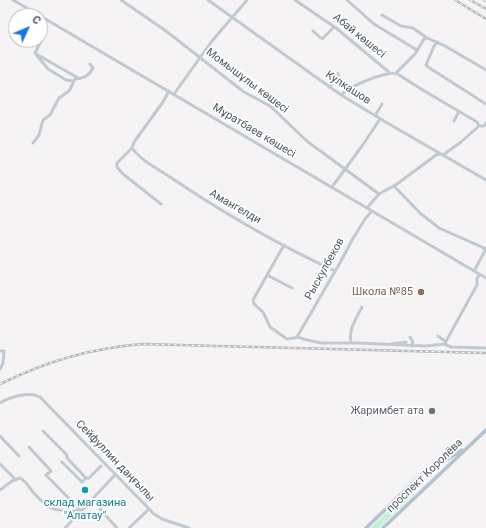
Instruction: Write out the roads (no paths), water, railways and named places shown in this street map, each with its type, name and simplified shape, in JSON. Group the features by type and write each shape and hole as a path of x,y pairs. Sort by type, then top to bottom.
{"main road":[{"path":"472,444 486,430"},
{"name":"проспект Королёва","path":"366,528 420,476 472,444"},
{"name":"проспект Королёва","path":"382,528 472,444"}],"street":[{"name":"Мұратбаев көшесі","path":"12,0 26,8"},
{"name":"Момышұлы көшесі","path":"121,0 166,31 244,92 270,106 308,142 379,194"},
{"name":"Кулкашов","path":"208,0 329,87 380,119 486,180"},
{"path":"174,94 200,57 247,0"},
{"name":"Абай көшесі","path":"295,0 334,27 390,73"},
{"path":"347,0 374,24 417,50"},
{"path":"382,15 401,26 413,28 427,38 437,42 486,70"},
{"name":"Мұратбаев көшесі","path":"48,21 486,278"},
{"path":"313,32 322,39 334,27"},
{"path":"396,73 405,65 427,38"},
{"path":"437,42 426,65 486,104"},
{"path":"35,53 38,48"},
{"path":"35,53 78,78"},
{"path":"35,53 48,69 66,80 74,81"},
{"path":"33,143 39,136 43,120 50,115 59,98 69,91 75,79 82,78 90,74 93,68 90,64"},
{"path":"329,87 338,76 338,73"},
{"path":"342,95 351,88 390,73 396,73 477,122 479,126"},
{"path":"161,204 123,174 118,169 117,165 132,148 134,142 163,102 169,91"},
{"path":"375,116 382,104"},
{"path":"454,121 459,111"},
{"path":"332,187 380,119"},
{"path":"367,208 379,194 394,186 436,155 442,155 461,142 479,126 484,126 486,123"},
{"name":"Амангелди","path":"132,148 149,162 221,210 335,271"},
{"path":"394,186 420,213 435,225 447,232 486,249 474,271"},
{"name":"Рыскулбеков","path":"297,337 355,233 372,211"},
{"path":"284,245 253,298 254,304 263,312 268,324 276,332 290,339 297,337 321,343 351,342 389,345 436,346 445,342 477,285 477,278 480,275"},
{"path":"267,275 292,288"},
{"path":"351,342 350,335 362,306"},
{"path":"438,336 451,347 486,348"},
{"path":"410,337 412,340 412,346"},
{"path":"389,345 406,342"},
{"path":"0,351 4,351 3,363 0,369"},
{"name":"Сейфуллин даңғылы","path":"0,403 28,394 37,395 44,400 154,514 162,520 189,528"},
{"path":"44,431 86,478"},
{"path":"0,436 19,456"},
{"path":"29,447 51,471 46,475 81,511"},
{"path":"62,462 82,482 86,478 89,478 101,466"},
{"path":"0,464 15,479"},
{"path":"65,528 115,475"},
{"path":"0,490 15,479 20,478 51,509 56,511 81,511"},
{"path":"100,509 118,528"},
{"path":"129,528 149,509"}],"railway":[{"path":"455,0 486,19"},
{"path":"470,0 486,9"},
{"path":"0,384 35,369 69,357 103,349 141,344 486,353"}],"place":[{"name":"Школа №85","path":"421,292"},
{"name":"Жаримбет ата","path":"432,411"},
{"name":"склад магазина \"Алатау\"","path":"85,490"}]}
